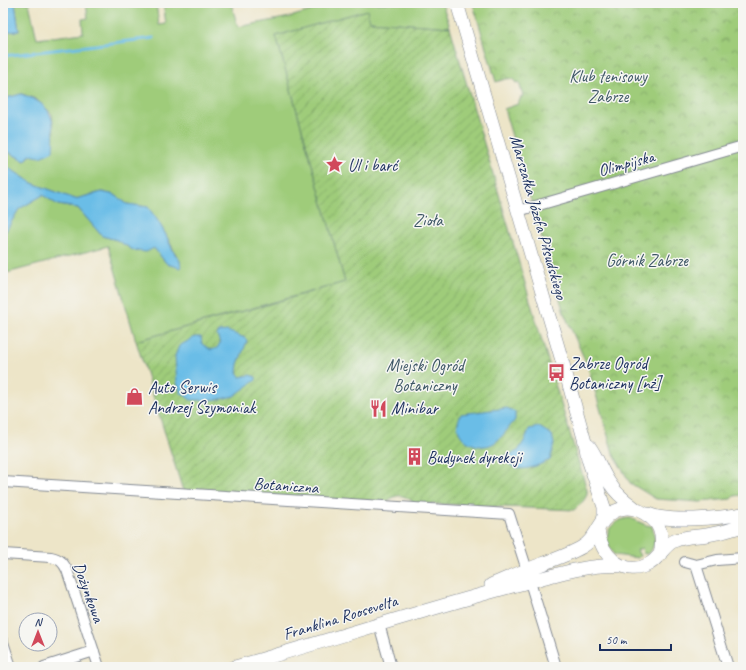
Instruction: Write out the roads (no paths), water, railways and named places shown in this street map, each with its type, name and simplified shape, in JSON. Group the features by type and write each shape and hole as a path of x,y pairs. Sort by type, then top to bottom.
{"street":[{"name":"Marszałka Józefa Piłsudskiego","path":"457,3 585,442 588,459 604,507 604,514 600,526"},
{"name":"Olimpijska","path":"518,211 743,146"},
{"name":"Marszałka Józefa Piłsudskiego","path":"585,442 596,456 611,487 624,500 641,511"},
{"name":"Botaniczna","path":"3,482 509,514 528,576"},
{"path":"743,514 710,518 664,518 654,517 641,511 629,508 617,510 612,513 600,526 600,543 611,560 624,566 636,568 652,562 669,544 674,541 743,526"},
{"path":"641,511 654,520 661,532 662,540 660,555"},
{"name":"Franklina Roosevelta","path":"235,667 455,601 528,576 582,548 591,540 600,526"},
{"name":"Dożynkowa","path":"3,554 51,557 63,562 99,667"},
{"path":"685,562 696,566 717,560 743,558"},
{"name":"Franklina Roosevelta","path":"528,576 598,566 624,566"},
{"path":"696,566 728,667"},
{"path":"528,576 556,667"},
{"path":"379,624 392,667"},
{"path":"3,642 11,667"},
{"path":"44,667 94,651"}],"water":[{"path":"3,3 15,3 19,31 3,32"},
{"path":"21,94 32,98 46,108 50,115 53,130 53,151 40,157 30,155 25,161 3,149 3,99"},
{"path":"3,164 32,183 75,199 102,192 115,195 127,204 148,207 166,235 173,251 180,261 181,268 167,264 154,248 146,252 133,250 117,240 102,236 78,208 58,205 43,195 19,209 3,236"},
{"path":"227,331 245,338 247,341 238,364 237,372 240,377 250,375 256,377 256,380 234,396 216,400 191,400 181,393 177,383 175,356 179,346 195,337 201,337 202,344 211,350 217,348 220,343 217,335 219,332"},
{"path":"507,408 515,412 515,420 503,435 494,443 478,446 468,442 460,434 458,425 461,414"},
{"path":"539,427 552,435 554,444 550,460 531,468 525,469 513,467 503,457 518,451 526,438 529,429"}],"waterway":[{"path":"3,56 154,38"}],"place":[{"name":"Ul i barć","path":"335,165"},
{"name":"Zabrze Ogród Botaniczny [nż]","path":"556,373"},
{"name":"Auto Serwis Andrzej Szymoniak","path":"135,397"},
{"name":"Minibar","path":"378,408"},
{"name":"Budynek dyrekcji","path":"414,457"}],"park label":[{"name":"Klub tenisowy Zabrze","path":"608,86"},
{"name":"Zioła","path":"428,220"},
{"name":"Górnik Zabrze","path":"647,260"},
{"name":"Miejski Ogród Botaniczny","path":"425,375"}]}
